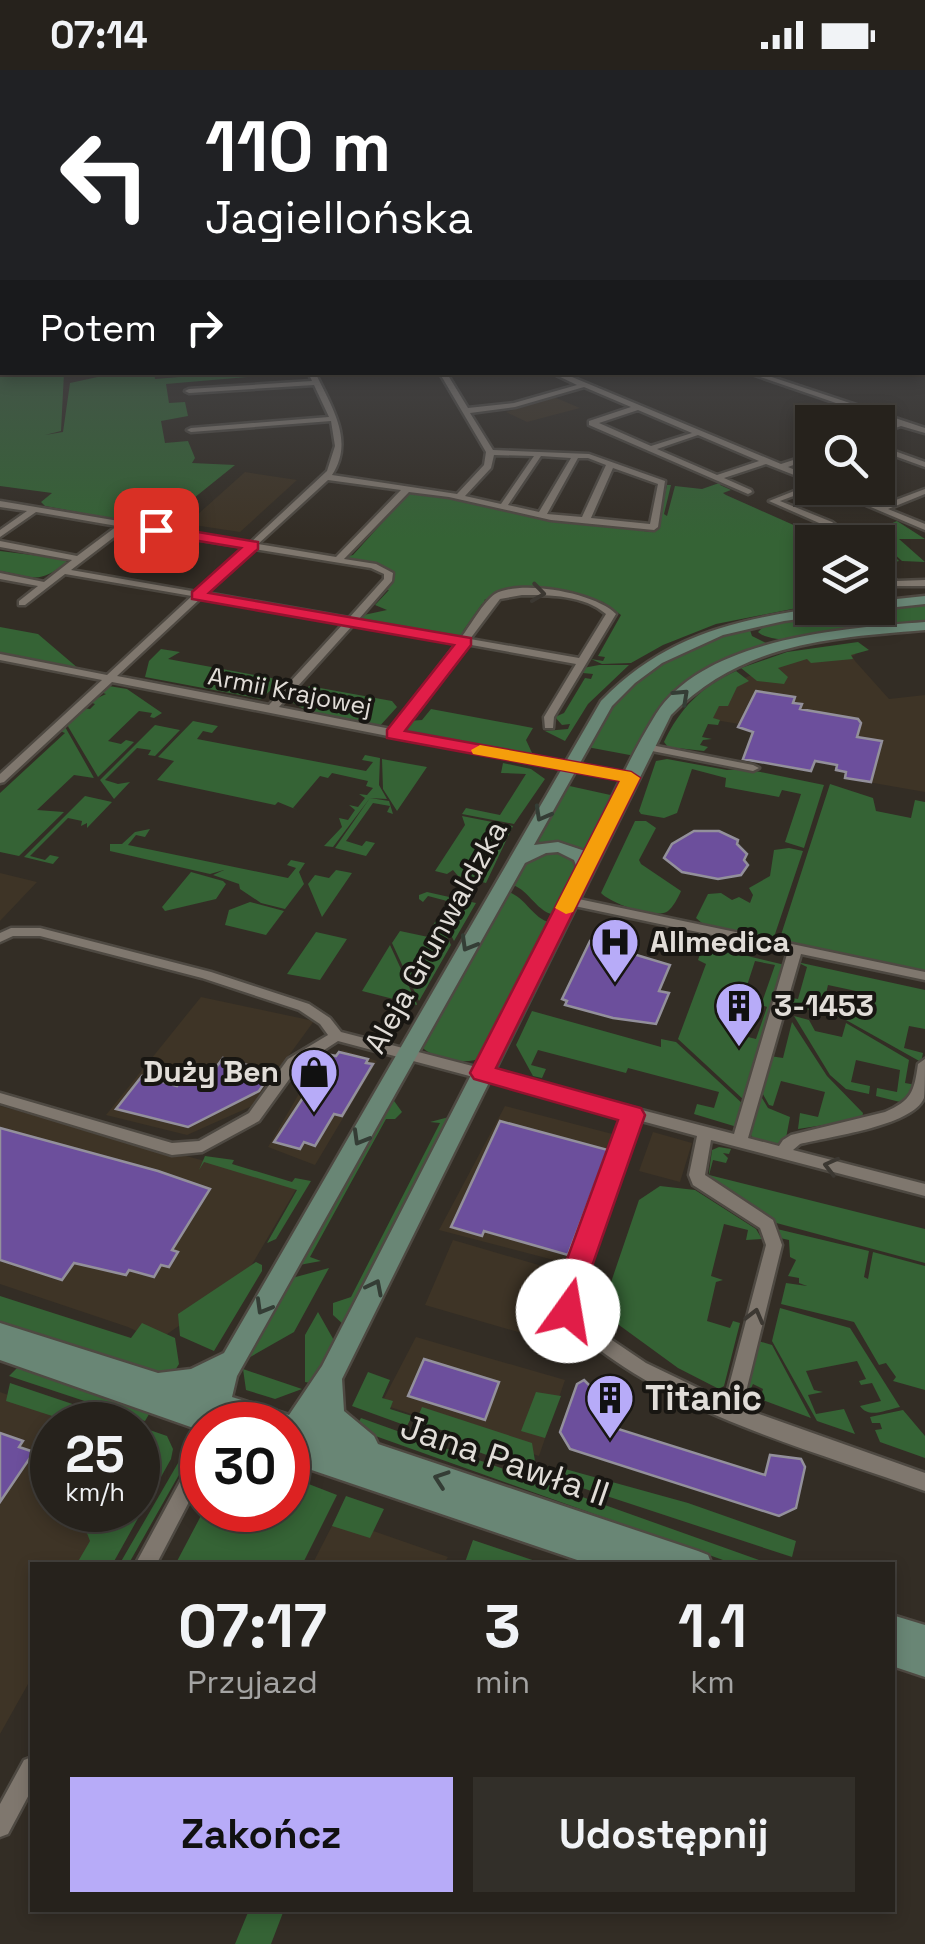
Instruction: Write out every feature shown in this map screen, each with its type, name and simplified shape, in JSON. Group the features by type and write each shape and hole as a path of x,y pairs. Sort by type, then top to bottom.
{"street":[{"path":"0,780 326,477 341,447 312,375"},
{"path":"444,375 490,452 488,466 459,497"},
{"path":"559,375 795,474"},
{"path":"758,375 925,431"},
{"path":"189,391 316,383"},
{"path":"465,411 516,405 580,386"},
{"path":"636,408 592,423 748,492"},
{"path":"190,430 332,420"},
{"path":"895,426 902,423"},
{"path":"650,449 698,433"},
{"path":"326,477 459,497 542,516 648,530 654,527 664,485 611,464 576,456 490,452"},
{"path":"503,507 539,454"},
{"path":"895,454 925,465"},
{"path":"542,516 576,456"},
{"path":"717,478 766,461"},
{"path":"780,467 795,462"},
{"path":"585,521 611,464"},
{"path":"338,560 407,489"},
{"path":"795,490 773,500 830,525"},
{"path":"882,508 925,491"},
{"path":"0,504 383,569 389,579 382,588 271,710"},
{"path":"874,505 925,526"},
{"path":"0,534 35,510"},
{"path":"22,603 125,524"},
{"path":"0,544 78,559"},
{"path":"63,571 583,662"},
{"path":"0,576 46,584"},
{"path":"895,584 925,583"},
{"path":"393,734 496,597 527,590 599,602 611,614 549,717 549,726"},
{"path":"895,603 925,600"},
{"name":"Aleja Grunwaldzka","path":"220,1402 222,1380 233,1360 606,704 637,672 688,644 764,620 795,616"},
{"path":"764,620 754,629 757,636 773,642 925,626"},
{"path":"310,1409 664,713 699,680 756,653 795,642"},
{"name":"Armii Krajowej","path":"0,657 631,778"},
{"path":"646,747 754,768"},
{"path":"516,861 533,850 564,847 582,856 586,868"},
{"path":"569,902 925,976"},
{"path":"0,938 26,930 40,932 206,975 304,1007 325,1021 336,1036 739,1143 923,1185"},
{"path":"739,1143 796,948"},
{"path":"0,1098 172,1149 188,1150 254,1117 293,1063 336,1036"},
{"path":"784,1154 788,1144 796,1139 874,1120 910,1106 920,1092 925,1064"},
{"path":"632,1115 569,1292 568,1311 618,1352 680,1392 925,1482"},
{"path":"706,1134 696,1175 699,1182 748,1209 766,1224 774,1245 732,1411"},
{"name":"Jana Pawła II","path":"0,1333 151,1382 189,1402"},
{"name":"Jana Pawła II","path":"0,1348 180,1406"},
{"path":"151,1382 194,1380 233,1360"},
{"path":"331,1374 327,1394 332,1419 391,1462"},
{"name":"Jana Pawła II","path":"310,1439 391,1462 689,1562"},
{"name":"Jana Pawła II","path":"310,1441 625,1562"},
{"path":"147,1562 180,1501"},
{"path":"895,1630 925,1640"},
{"path":"895,1652 925,1662"},
{"path":"0,1826 30,1772"}],"shaded area":[{"path":"554,397 580,408 527,422 506,412"},
{"path":"245,472 297,480 240,532 187,524"},
{"path":"850,649 856,655 852,656 855,661 889,699 925,695 925,792 845,778 846,772 836,770 842,766 815,761 811,771 743,759 748,745 773,750 778,736 697,717 735,683 761,670 794,659"},
{"path":"0,873 37,882 0,921"},
{"path":"201,997 314,1021 252,1106 187,1135 106,1115"},
{"path":"343,1050 377,1061 315,1165 268,1147 318,1061"},
{"path":"0,1106 298,1186 241,1283 157,1341 128,1327 0,1284"},
{"path":"505,1106 620,1136 569,1264 439,1230"},
{"path":"653,1132 692,1143 680,1182 639,1171"},
{"path":"453,1240 566,1273 542,1339 425,1305"},
{"path":"416,1337 565,1380 539,1456 381,1404"},
{"path":"0,1392 30,1403 30,1532 118,1532 100,1562 30,1562 30,1681 0,1734"},
{"path":"336,1518 448,1557 445,1562 314,1562"}],"green space":[{"path":"0,375 64,375 61,431 45,435 63,432 70,383 107,375 154,375 155,379 270,375 166,384 169,403 185,402 188,416 161,421 165,443 188,441 195,458 192,463 235,465 158,527 45,506 41,502 52,493 0,486"},
{"path":"722,482 720,485 731,490 723,493 726,495 795,526 795,608 716,624 663,645 631,663 602,664 591,659 603,661 605,657 598,656 621,615 603,602 525,589 484,600 489,603 482,604 463,631 468,635 458,638 358,620 359,616 387,610 375,605 389,590 381,591 389,571 344,557 353,555 409,493 651,532 657,530 667,485 671,485 664,514 667,516 675,486 702,489"},
{"path":"897,521 925,539 899,539 925,562 902,561 895,555 895,525 888,525"},
{"path":"0,551 67,562 42,577 29,577 0,571"},
{"path":"925,602 925,624 812,639 770,638 758,632 766,624 795,618 795,625 895,625 895,605"},
{"path":"0,627 38,634 79,669 0,653"},
{"path":"749,627 752,636 770,645 703,673 635,756 587,747 612,703 644,673 695,645"},
{"path":"858,642 869,650 851,655 853,659 811,663 807,659 778,668 788,677 784,684 757,681 741,668 787,652"},
{"path":"161,649 180,652 168,659 282,680 261,699 145,677 149,661"},
{"path":"629,665 588,704 565,741 545,731 568,729 570,724 562,725 555,717 564,713 585,678 591,679 593,674 583,673 583,668"},
{"path":"736,671 749,681 737,687 728,706 719,706 713,718 720,720 718,725 708,724 702,737 712,739 703,740 700,745 708,747 704,751 668,747 664,742 685,709 702,691"},
{"path":"109,686 127,689 162,713 154,718 150,717 152,713 139,711 108,741 134,742 98,777 66,723 83,708 90,709 95,704 89,702 106,694 100,692"},
{"path":"309,686 392,701 397,707 378,728 303,712 293,703"},
{"path":"431,709 533,728 526,740 533,755 412,734 404,727 408,721 422,720"},
{"path":"193,721 218,726 212,733 203,731 197,739 366,771 373,762 362,760 365,755 380,758 379,785 387,799 370,798 333,847 324,846 342,827 339,818 348,820 355,810 349,805 358,807 365,798 359,794 367,795 373,788 366,786 368,781 332,773 328,778 320,776 293,808 300,811 278,802 275,805 157,780 174,761 158,757"},
{"path":"64,725 94,778 74,775 37,810 64,812 19,856 0,852 0,793 65,733 58,730"},
{"path":"155,725 180,730 155,756 148,755 151,750 137,748 105,780 130,782 114,799 100,780"},
{"path":"382,759 427,767 397,811 383,789"},
{"path":"667,759 727,770 746,769 824,785 804,848 785,842 801,794 782,790 779,797 725,787 726,778 692,769 677,813 664,818 641,814 656,761"},
{"path":"503,763 531,769 545,779 514,824 462,814 466,808 500,815 526,774 501,773"},
{"path":"830,784 873,798 876,811 911,818 915,800 925,802 925,972 780,938"},
{"path":"565,785 615,796 587,853 532,846"},
{"path":"85,796 112,802 87,828 87,823 81,826 82,821 68,818 30,856 45,860 50,855 59,857 53,864 24,857"},
{"path":"370,798 389,801 393,814 387,812 390,806 373,803 346,841 362,846 366,841 375,843 366,856 335,848"},
{"path":"462,816 513,826 486,883 458,876 453,870 447,874 435,871 465,825"},
{"path":"635,821 646,821 656,828 639,860 641,864 681,891 672,907 662,913 633,909 601,893"},
{"path":"150,829 145,837 136,835 128,845 288,878 296,868 287,865 291,860 305,863 299,872 304,884 285,909 261,903 240,889 239,884 213,875 224,870 210,874 110,851 110,844 122,844 135,832"},
{"path":"774,850 803,851 773,940 709,929 696,918 708,894 721,893 732,900 739,897 750,903 753,895 749,888 770,876"},
{"path":"540,851 568,852 579,867 554,915 509,884 520,866"},
{"path":"336,870 352,873 322,917 308,884 315,875 329,878"},
{"path":"191,872 226,884 216,899 165,911 162,907"},
{"path":"505,891 551,923 482,1057 458,1061 432,1054 420,1045"},
{"path":"427,892 476,903 454,941 440,914 447,901 428,896 423,902 419,895"},
{"path":"250,902 284,911 266,935 225,925 229,910"},
{"path":"438,917 451,945 419,1001 392,943 400,931 433,938 427,935"},
{"path":"316,932 347,939 320,980 287,974"},
{"path":"390,945 417,1004 417,1005 362,991"},
{"path":"703,945 785,965 745,1101 678,1039 706,964 698,960","holes":["755,961 775,965 761,1005 767,1007 756,1039 736,1034 745,1007 750,1007 741,1004"]},
{"path":"797,962 925,990 925,1029 909,1026 904,1048 923,1053 921,1062 846,1020 848,1012 866,1015 870,994 828,985 823,1006 842,1010 841,1018 791,1005 786,997 798,999 807,967"},
{"path":"532,1011 661,1047 661,1039 676,1042 744,1105 737,1127 694,1114 697,1104 714,1108 719,1092 628,1068 626,1073 538,1050 531,1065 546,1069 542,1078 533,1076 516,1045"},
{"path":"794,1016 809,1020 815,1031 842,1037 846,1023 909,1060 905,1083 916,1085 904,1103 876,1096 877,1088 897,1092 900,1070 856,1060 851,1082 870,1086 869,1094 846,1089 830,1075"},
{"path":"792,1022 827,1076 863,1113 862,1119 798,1129 800,1113 818,1117 825,1092 781,1081 773,1106 769,1105 760,1089 770,1056 783,1058"},
{"path":"759,1093 768,1108 790,1117 786,1138 777,1144 755,1140 748,1132"},
{"path":"392,1098 402,1112 395,1119 386,1119 310,1257 321,1261 299,1265"},
{"path":"449,1117 344,1325 333,1315 333,1303 351,1297 440,1123 430,1122"},
{"path":"731,1149 729,1154 723,1153 728,1158 726,1163 713,1160 709,1175 925,1229 925,1263 769,1221 708,1180 712,1150"},
{"path":"205,1156 234,1160 232,1164 292,1182 295,1178 311,1181 276,1239 267,1243 297,1190 204,1162 199,1170"},
{"path":"660,1186 695,1190 756,1229 762,1239 746,1240 748,1230 724,1224 711,1276 723,1280 716,1282 707,1321 730,1328 733,1321 740,1323 724,1386 719,1389 678,1368 586,1301 588,1288 608,1291 639,1200"},
{"path":"777,1229 869,1251 864,1277 868,1279 873,1252 925,1266 925,1390 893,1381 896,1377 886,1363 879,1365 854,1322 781,1304 786,1283 807,1286 799,1283 799,1278 788,1276 796,1260 790,1257 789,1240 780,1238"},
{"path":"256,1262 262,1265 262,1271 214,1351 180,1336 178,1314"},
{"path":"329,1268 294,1332 245,1360 292,1278"},
{"path":"0,1296 131,1338 142,1323 175,1338 179,1364 172,1375 161,1373 0,1327"},
{"path":"780,1308 850,1328 900,1407 873,1413 860,1406 881,1401 872,1383 861,1385 859,1381 866,1379 857,1361 806,1371 814,1390 823,1392 808,1395 816,1414 844,1409 855,1434 817,1421 772,1341"},
{"path":"318,1312 336,1344 310,1383 305,1382 305,1335"},
{"path":"755,1340 772,1345 811,1418 760,1399 763,1389 753,1384 748,1395 741,1392"},
{"path":"20,1365 131,1402 88,1402 9,1376"},
{"path":"243,1369 302,1389 275,1399 246,1390"},
{"path":"368,1372 390,1380 382,1398 393,1401 390,1409 412,1416 407,1426 352,1406"},
{"path":"10,1383 67,1402 30,1402 30,1409 6,1401"},
{"path":"536,1392 561,1396 545,1438 521,1431"},
{"path":"422,1407 532,1443 537,1473 442,1439 444,1431 435,1428 432,1435 413,1428"},
{"path":"903,1410 925,1436 925,1458 880,1442 875,1430 882,1429 880,1423 872,1423 870,1417"},
{"path":"361,1418 759,1560 729,1562 355,1428"},
{"path":"160,1434 167,1436 173,1449 160,1479"},
{"path":"180,1460 180,1473 160,1508 160,1494"},
{"path":"565,1469 688,1503 796,1541 792,1557 561,1481"},
{"path":"310,1485 337,1495 304,1562 177,1562 192,1532 310,1532"},
{"path":"346,1496 384,1509 370,1538 332,1526"},
{"path":"87,1532 130,1532 114,1562 78,1562 90,1541"},
{"path":"138,1532 147,1532 130,1562 121,1562"},
{"path":"473,1540 538,1562 503,1562 465,1562"},
{"path":"248,1912 283,1912 271,1944 235,1944"}],"building":[{"path":"756,691 795,697 793,703 802,704 800,709 858,719 861,723 857,737 882,741 871,782 845,778 846,772 836,770 837,765 815,761 811,771 743,759 753,732 738,727"},
{"path":"694,831 719,831 738,840 737,844 747,854 744,860 748,865 741,875 718,879 682,872 664,858 672,844"},
{"name":"Allmedica","path":"590,941 670,965 659,991 669,993 656,1024 565,1005 567,1001 562,999"},
{"path":"339,1052 368,1059 366,1063 373,1064 342,1116 334,1114 315,1146 304,1142 300,1149 274,1142 331,1055"},
{"path":"223,1058 272,1072 259,1091 188,1127 116,1109 142,1076 177,1086 185,1075 206,1081"},
{"path":"500,1121 608,1150 568,1255 484,1231 482,1236 451,1227"},
{"path":"0,1128 210,1189 172,1250 178,1252 169,1267 161,1265 154,1277 74,1263 62,1280 0,1260"},
{"path":"424,1359 499,1382 485,1420 408,1396"},
{"name":"Titanic","path":"584,1380 594,1390 609,1394 599,1423 765,1475 770,1455 801,1459 805,1467 796,1508 779,1516 570,1449 560,1432 577,1384"},
{"path":"0,1433 23,1441 19,1447 30,1451 30,1458 0,1502"}],"slow traffic":[{"path":"480,750 631,778 566,908"}],"place":[{"name":"Allmedica","path":"615,984"},
{"name":"3-1453","path":"739,1048"},
{"name":"Duży Ben","path":"314,1114"},
{"name":"Titanic","path":"610,1440"}],"route":[{"path":"156,530 252,546 198,596 465,642 393,734 631,778 482,1073 632,1115 569,1292 568,1311"}]}
